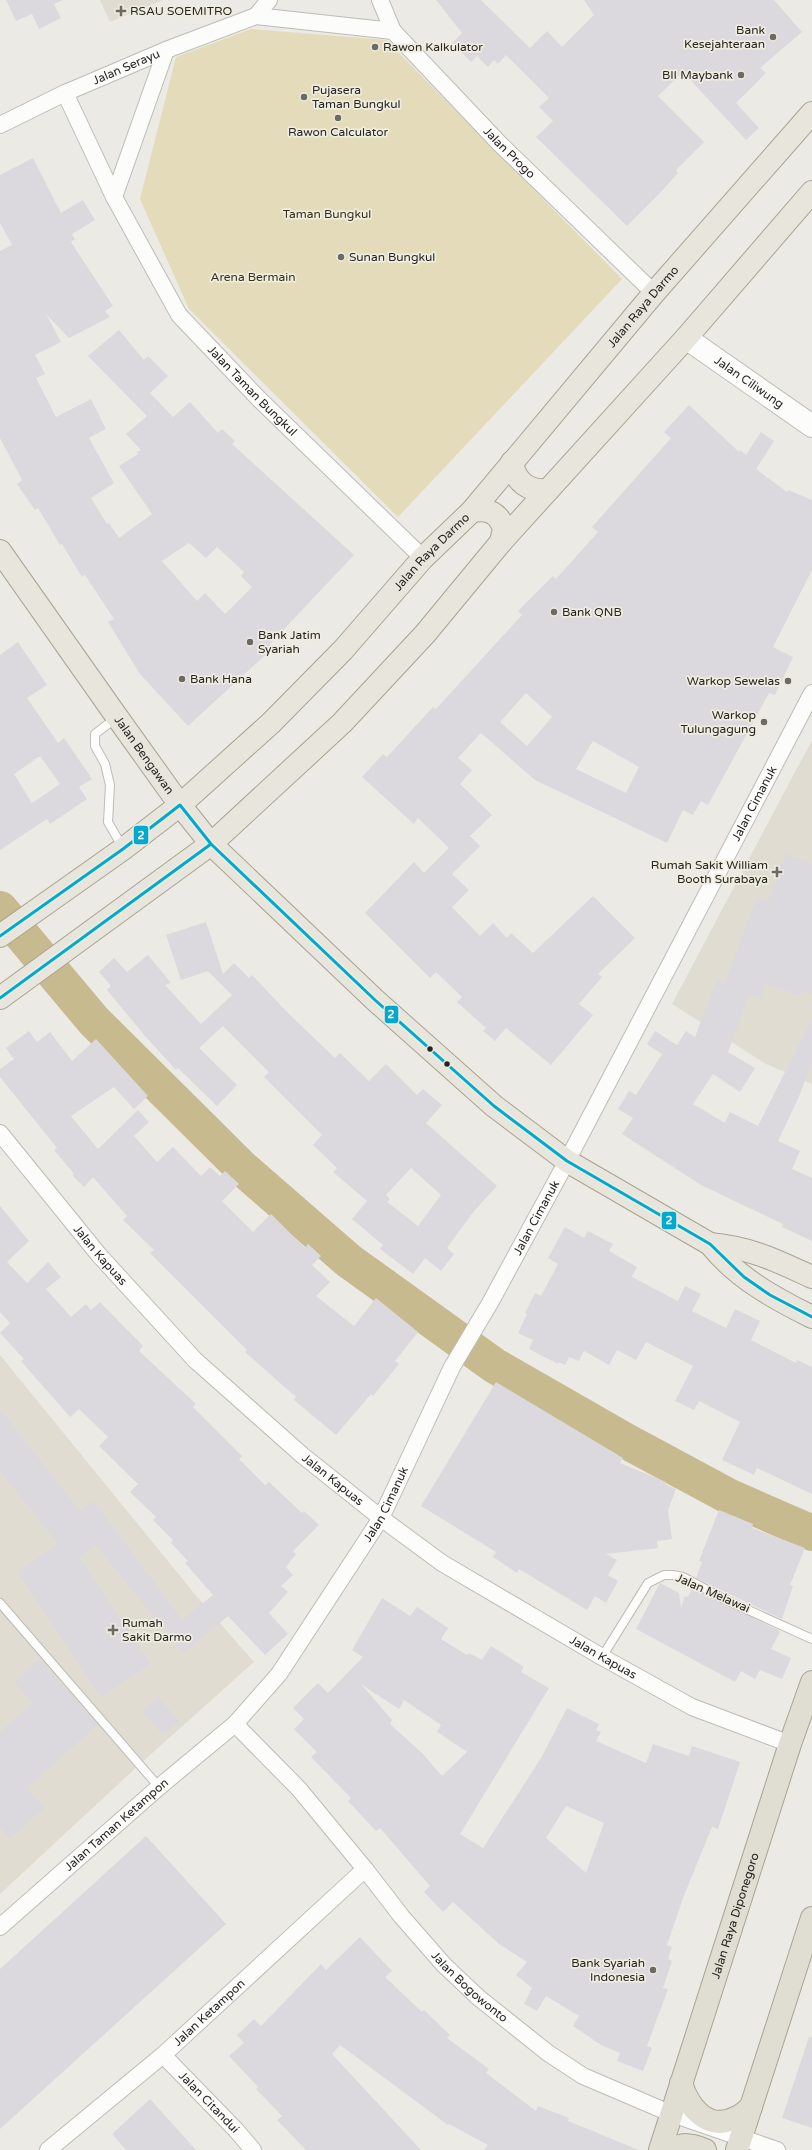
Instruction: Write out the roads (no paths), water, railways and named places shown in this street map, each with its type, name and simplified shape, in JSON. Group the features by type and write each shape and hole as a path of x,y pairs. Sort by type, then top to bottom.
{"highway":[{"name":"Jalan Raya Diponegoro","path":"660,2150 790,1744 812,1682"},
{"path":"739,2144 812,1918"},
{"path":"681,2083 685,2096 694,2110 698,2114 712,2120 723,2122 735,2119 751,2107"},
{"path":"670,2150 681,2144 696,2146 704,2150"}],"main road":[{"name":"Jalan Raya Darmo","path":"6,932 123,849 180,805 271,723 343,650 424,558 472,511 654,293 812,113"},
{"path":"0,998 36,970 211,844 342,723 424,634 500,542 686,338 812,192"},
{"name":"Jalan Ciliwung","path":"686,338 812,426"},
{"path":"512,462 513,469 521,482 534,490 548,490"},
{"path":"472,511 483,509 497,516 504,529 500,542"},
{"name":"Jalan Bengawan","path":"0,551 180,805 211,844 432,1052 494,1106 567,1161 710,1244 724,1262 744,1278 812,1317"},
{"name":"Jalan Bengawan","path":"710,1244 731,1246 762,1254 812,1277"}],"street":[{"path":"256,16 269,0"},
{"name":"Jalan Progo","path":"380,0 393,31 499,143 654,293"},
{"name":"Jalan Serayu","path":"0,125 65,93 166,50 256,16 393,31"},
{"path":"114,197 166,50"},
{"name":"Jalan Taman Bungkul","path":"65,93 114,197 179,315 259,399 424,558"},
{"name":"Jalan Cimanuk","path":"235,1724 279,1674 381,1518 452,1367 490,1303 567,1161 812,693"},
{"name":"Jalan Kapuas","path":"0,1133 98,1255 194,1360 302,1455 381,1518 442,1563 602,1657 692,1707 790,1744"},
{"name":"Jalan Taman Ketampon","path":"0,1927 159,1787 235,1724"},
{"name":"Jalan Bogowonto","path":"235,1724 298,1789 365,1869 402,1917 444,1965 479,1998 548,2053 583,2076 739,2144 777,2150"},
{"name":"Jalan Ketampon","path":"48,2150 163,2056 365,1869"},
{"name":"Jalan Citandui","path":"163,2056 236,2130 253,2150"}],"lane":[{"path":"117,717 95,734 94,741 108,772 110,798 108,822 123,849"},
{"name":"Jalan Melawai","path":"602,1657 648,1583 664,1575 683,1577 724,1599 812,1639"},
{"path":"0,1603 159,1787"}],"waterway":[{"path":"0,909 94,1021 242,1168 349,1261 495,1366 626,1441 730,1497 812,1533"}],"place":[{"name":"RSAU SOEMITRO","path":"121,11"},
{"name":"Bank Kesejahteraan","path":"773,37"},
{"name":"Rawon Kalkulator","path":"375,47"},
{"name":"BII Maybank","path":"741,75"},
{"name":"Pujasera Taman Bungkul","path":"304,97"},
{"name":"Rawon Calculator","path":"338,118"},
{"name":"Sunan Bungkul","path":"341,257"},
{"name":"Bank QNB","path":"554,612"},
{"name":"Bank Jatim Syariah","path":"250,642"},
{"name":"Bank Hana","path":"182,679"},
{"name":"Warkop Sewelas","path":"788,681"},
{"name":"Warkop Tulungagung","path":"764,722"},
{"name":"Rumah Sakit William Booth Surabaya","path":"777,872"},
{"name":"Rumah Sakit Darmo","path":"113,1630"},
{"name":"Bank Syariah Indonesia","path":"653,1970"}],"park label":[{"name":"Taman Bungkul","path":"327,214"},
{"name":"Arena Bermain","path":"253,277"}]}
